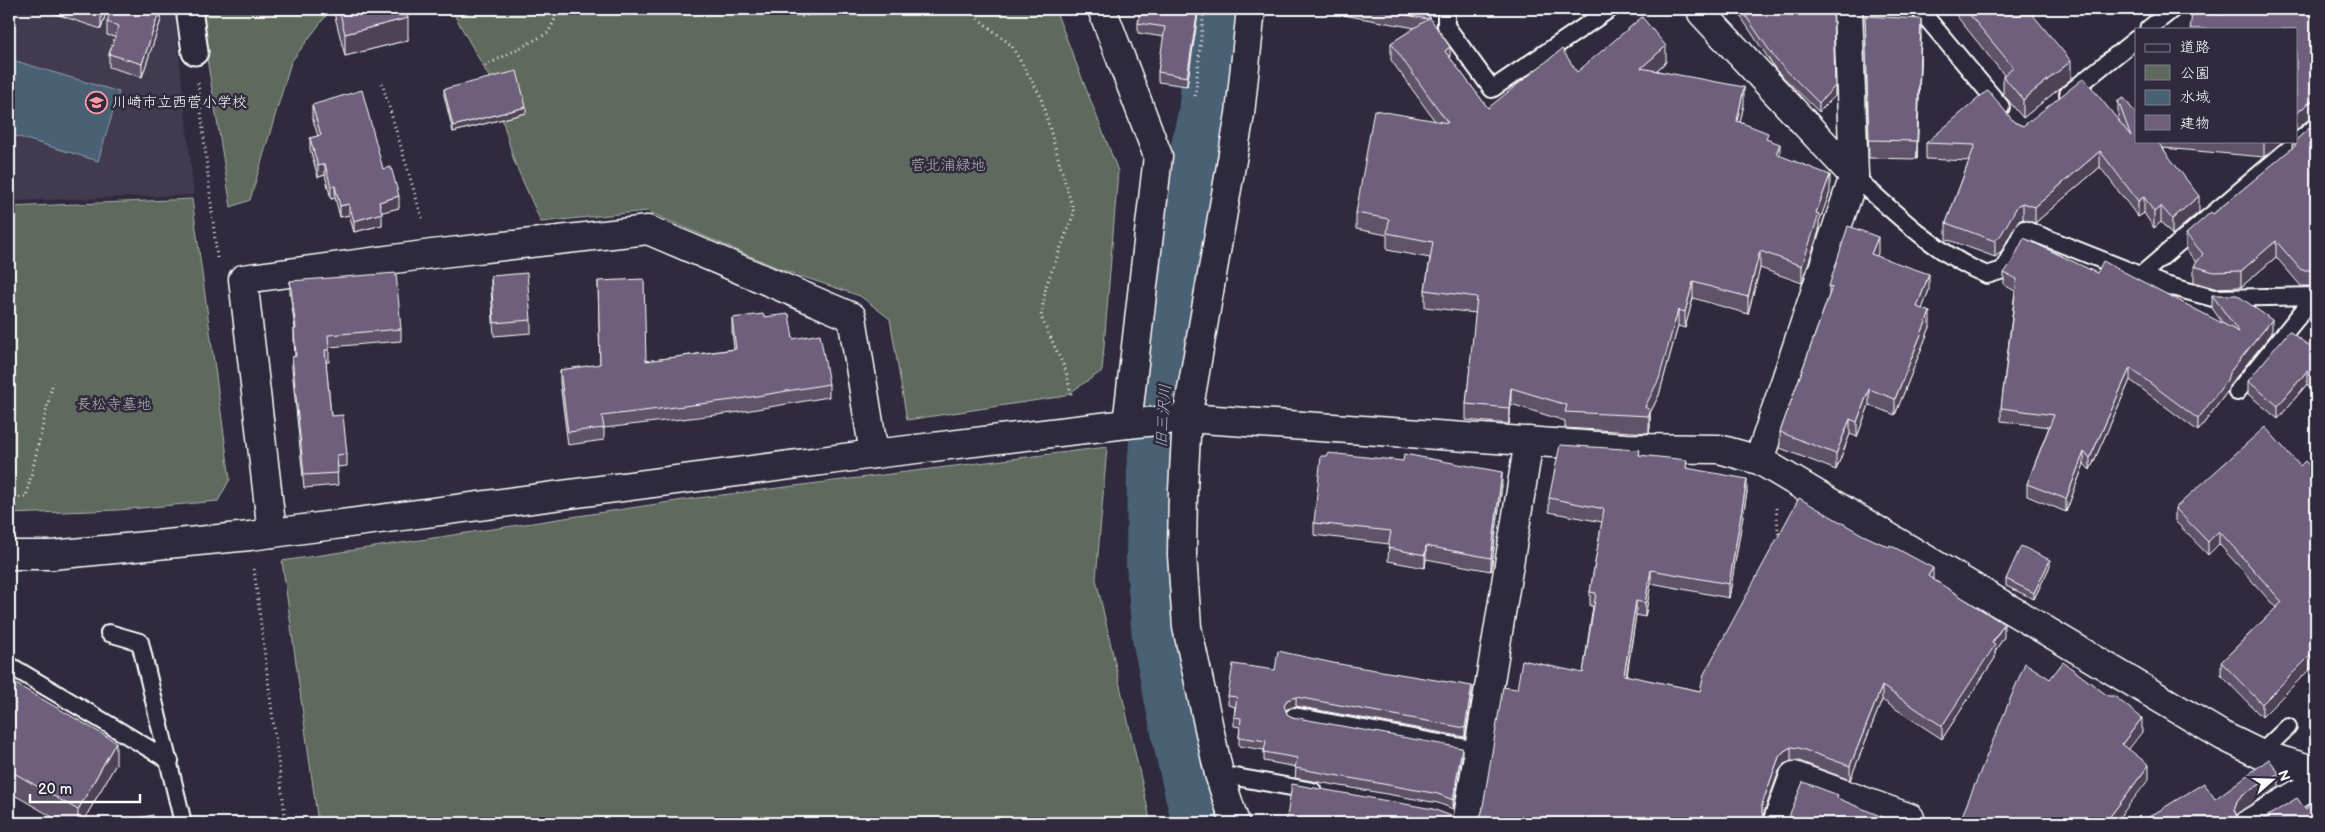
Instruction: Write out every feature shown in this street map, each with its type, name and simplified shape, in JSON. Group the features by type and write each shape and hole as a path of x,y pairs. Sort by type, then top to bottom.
{"street":[{"path":"189,9 195,52"},
{"path":"1102,9 1158,156 1135,423"},
{"path":"1235,823 1219,774 1187,627 1182,555 1187,418 1240,114 1251,9"},
{"path":"1766,464 1854,176 1848,9"},
{"path":"1703,10 1854,176"},
{"path":"261,534 243,279 432,254 648,230 852,316 874,454"},
{"path":"9,554 52,555 261,534 874,454 1187,418 1626,448 1719,449 1766,464 2214,731 2260,754 2316,771"},
{"path":"1460,822 1478,750 1529,441"},
{"path":"1777,823 1794,776 1910,818"},
{"path":"2250,823 2316,783"}],"lane":[{"path":"1446,9 1446,26 1492,89 1610,9"},
{"path":"1919,9 2010,117"},
{"path":"2149,28 2173,9"},
{"path":"2053,107 2135,40"},
{"path":"2298,141 2316,126"},
{"path":"2141,274 2297,142"},
{"path":"1854,176 1925,237 1963,265 1987,275 2003,270 2024,229 2165,285 2213,298 2316,296"},
{"path":"2237,392 2316,296"},
{"path":"108,633 140,642 183,823"},
{"path":"9,665 170,762"},
{"path":"1294,716 1478,750"},
{"path":"2260,754 2288,728"},
{"path":"1219,774 1328,794"}],"path":[{"path":"485,66 548,33 560,9"},
{"path":"784,9 802,16 848,9"},
{"path":"966,9 1011,45 1040,96 1074,213 1046,286 1041,317 1066,371 1082,430"},
{"path":"1195,96 1204,9"},
{"path":"195,52 218,265"},
{"path":"382,83 432,254"},
{"path":"9,498 26,497 53,382"},
{"path":"1766,464 1779,546"},
{"path":"261,534 286,823"},
{"path":"791,820 795,823"}],"shaded area":[{"name":"川崎市立西菅小学校","path":"9,9 174,9 194,195 9,201"}],"green space":[{"path":"199,9 331,9 291,62 250,200 231,207"},
{"name":"菅北浦緑地","path":"451,9 1055,9 1118,171 1102,371 1065,396 907,420 890,319 860,296 780,269 647,211 541,222 514,161 492,82"},
{"name":"長松寺墓地","path":"192,199 230,479 218,501 118,510 9,514 9,207"},
{"path":"1107,447 1096,579 1151,823 318,823 282,561 690,499"}],"water":[{"path":"9,59 119,92 98,161 9,134"}],"building":[{"path":"111,9 160,9 142,64 109,54 119,26 107,22"},
{"path":"339,9 405,9 408,18 345,34"},
{"path":"1140,9 1198,9 1187,77 1158,72 1165,27 1138,23"},
{"path":"1372,9 1430,9 1428,19"},
{"path":"1741,9 1833,9 1835,86 1819,103 1776,60"},
{"path":"1965,9 2028,9 2071,61 2023,100 2003,76 2013,67"},
{"path":"2222,9 2316,9 2316,101 2310,102 2298,112 2298,28 2190,28 2192,13 2222,15"},
{"path":"1865,16 1921,19 1917,141 1869,140"},
{"path":"1642,17 1666,46 1641,68 1744,87 1737,121 1768,133 1766,139 1780,144 1776,154 1830,175 1816,213 1819,214 1802,266 1760,251 1748,297 1693,282 1685,312 1678,310 1659,379 1645,407 1650,410 1649,416 1565,412 1567,405 1511,388 1509,408 1466,404 1477,297 1425,290 1433,242 1387,233 1389,219 1356,213 1374,110 1448,123 1391,43 1430,18 1450,47 1445,51 1488,108 1562,49 1577,72"},
{"path":"517,71 526,107 453,126 444,89"},
{"path":"2084,78 2131,136 2118,101 2124,98 2135,113 2135,142 2158,142 2199,196 2172,219 2161,206 2154,212 2144,197 2138,201 2100,151 2035,207 2023,203 2018,205 2001,235 1995,241 1946,223 1975,145 1926,143 1988,90 2014,122 2023,126"},
{"path":"362,90 383,169 391,167 399,196 379,202 382,213 354,221 349,204 340,206 335,186 331,187 325,164 318,166 310,138 321,135 312,105"},
{"path":"2316,122 2316,270 2301,270 2276,241 2241,271 2214,272 2194,266 2203,254 2186,234 2297,144 2292,144 2298,142 2298,138"},
{"path":"1848,226 1878,237 1871,254 1929,274 1917,307 1930,312 1895,399 1869,389 1857,422 1850,419 1836,454 1780,432 1832,287 1829,286"},
{"path":"2024,238 2097,273 2103,261 2239,332 2212,295 2237,295 2272,320 2229,373 2227,380 2198,419 2130,368 2090,458 2084,452 2066,499 2027,484 2054,415 2001,408 2017,279 2004,273"},
{"path":"396,273 401,329 328,335 329,350 325,350 331,416 343,415 347,454 337,455 338,473 304,475 292,357 296,356 294,329 296,329 290,281"},
{"path":"527,273 531,320 494,323 491,276"},
{"path":"644,279 646,361 736,349 732,318 763,314 764,317 789,314 793,339 820,334 829,384 733,400 602,416 604,428 568,432 560,370 600,364 598,281"},
{"path":"2289,331 2316,351 2316,382 2307,371 2278,406 2248,381"},
{"path":"2265,427 2300,466 2305,461 2316,473 2316,661 2311,655 2262,704 2221,662 2282,602 2219,531 2208,542 2175,508"},
{"path":"1560,445 1640,450 1639,455 1687,460 1686,468 1747,479 1729,584 1651,570 1645,603 1636,601 1624,675 1700,691 1704,674 1799,498 1863,535 1889,547 1890,545 1933,568 1928,576 2004,624 1992,643 1995,645 1942,726 1882,686 1850,766 1799,748 1791,747 1784,751 1779,757 1762,804 1762,813 1765,820 1771,823 1473,823 1479,820 1482,812 1503,687 1517,689 1522,660 1583,673 1596,593 1590,592 1604,509 1549,498"},
{"path":"1328,453 1403,461 1404,454 1502,472 1491,558 1426,546 1425,555 1388,548 1391,531 1314,523 1321,456 1327,456"},
{"path":"2021,546 2050,560 2034,593 2006,579"},
{"path":"1278,651 1333,663 1472,686 1465,728 1296,697 1287,700 1284,705 1287,714 1292,717 1462,748 1453,800 1438,794 1295,768 1297,758 1264,752 1266,741 1239,737 1241,718 1234,717 1237,697 1228,696 1233,664 1275,670"},
{"path":"2063,662 2108,696 2114,696 2142,718 2122,744 2149,765 2105,823 1959,823 2025,663 2050,679"},
{"path":"9,680 116,742 78,810 9,770"},
{"path":"2269,759 2279,773 2242,795 2237,801 2234,810 2237,817 2246,823 2139,823 2204,783 2215,799"},
{"path":"1803,782 1838,795 1837,798 1897,823 1783,823 1787,821"},
{"path":"1292,784 1433,809 1454,817 1462,823 1286,823"},
{"path":"2297,798 2305,809 2316,803 2316,823 2254,823 2258,822"},
{"path":"153,815 155,823 112,823"}],"waterway":[{"name":"旧三沢川","path":"1205,823 1165,637 1159,563 1160,471 1173,291 1211,115 1221,9"}],"place":[{"name":"川崎市立西菅小学校","path":"96,102"}]}
